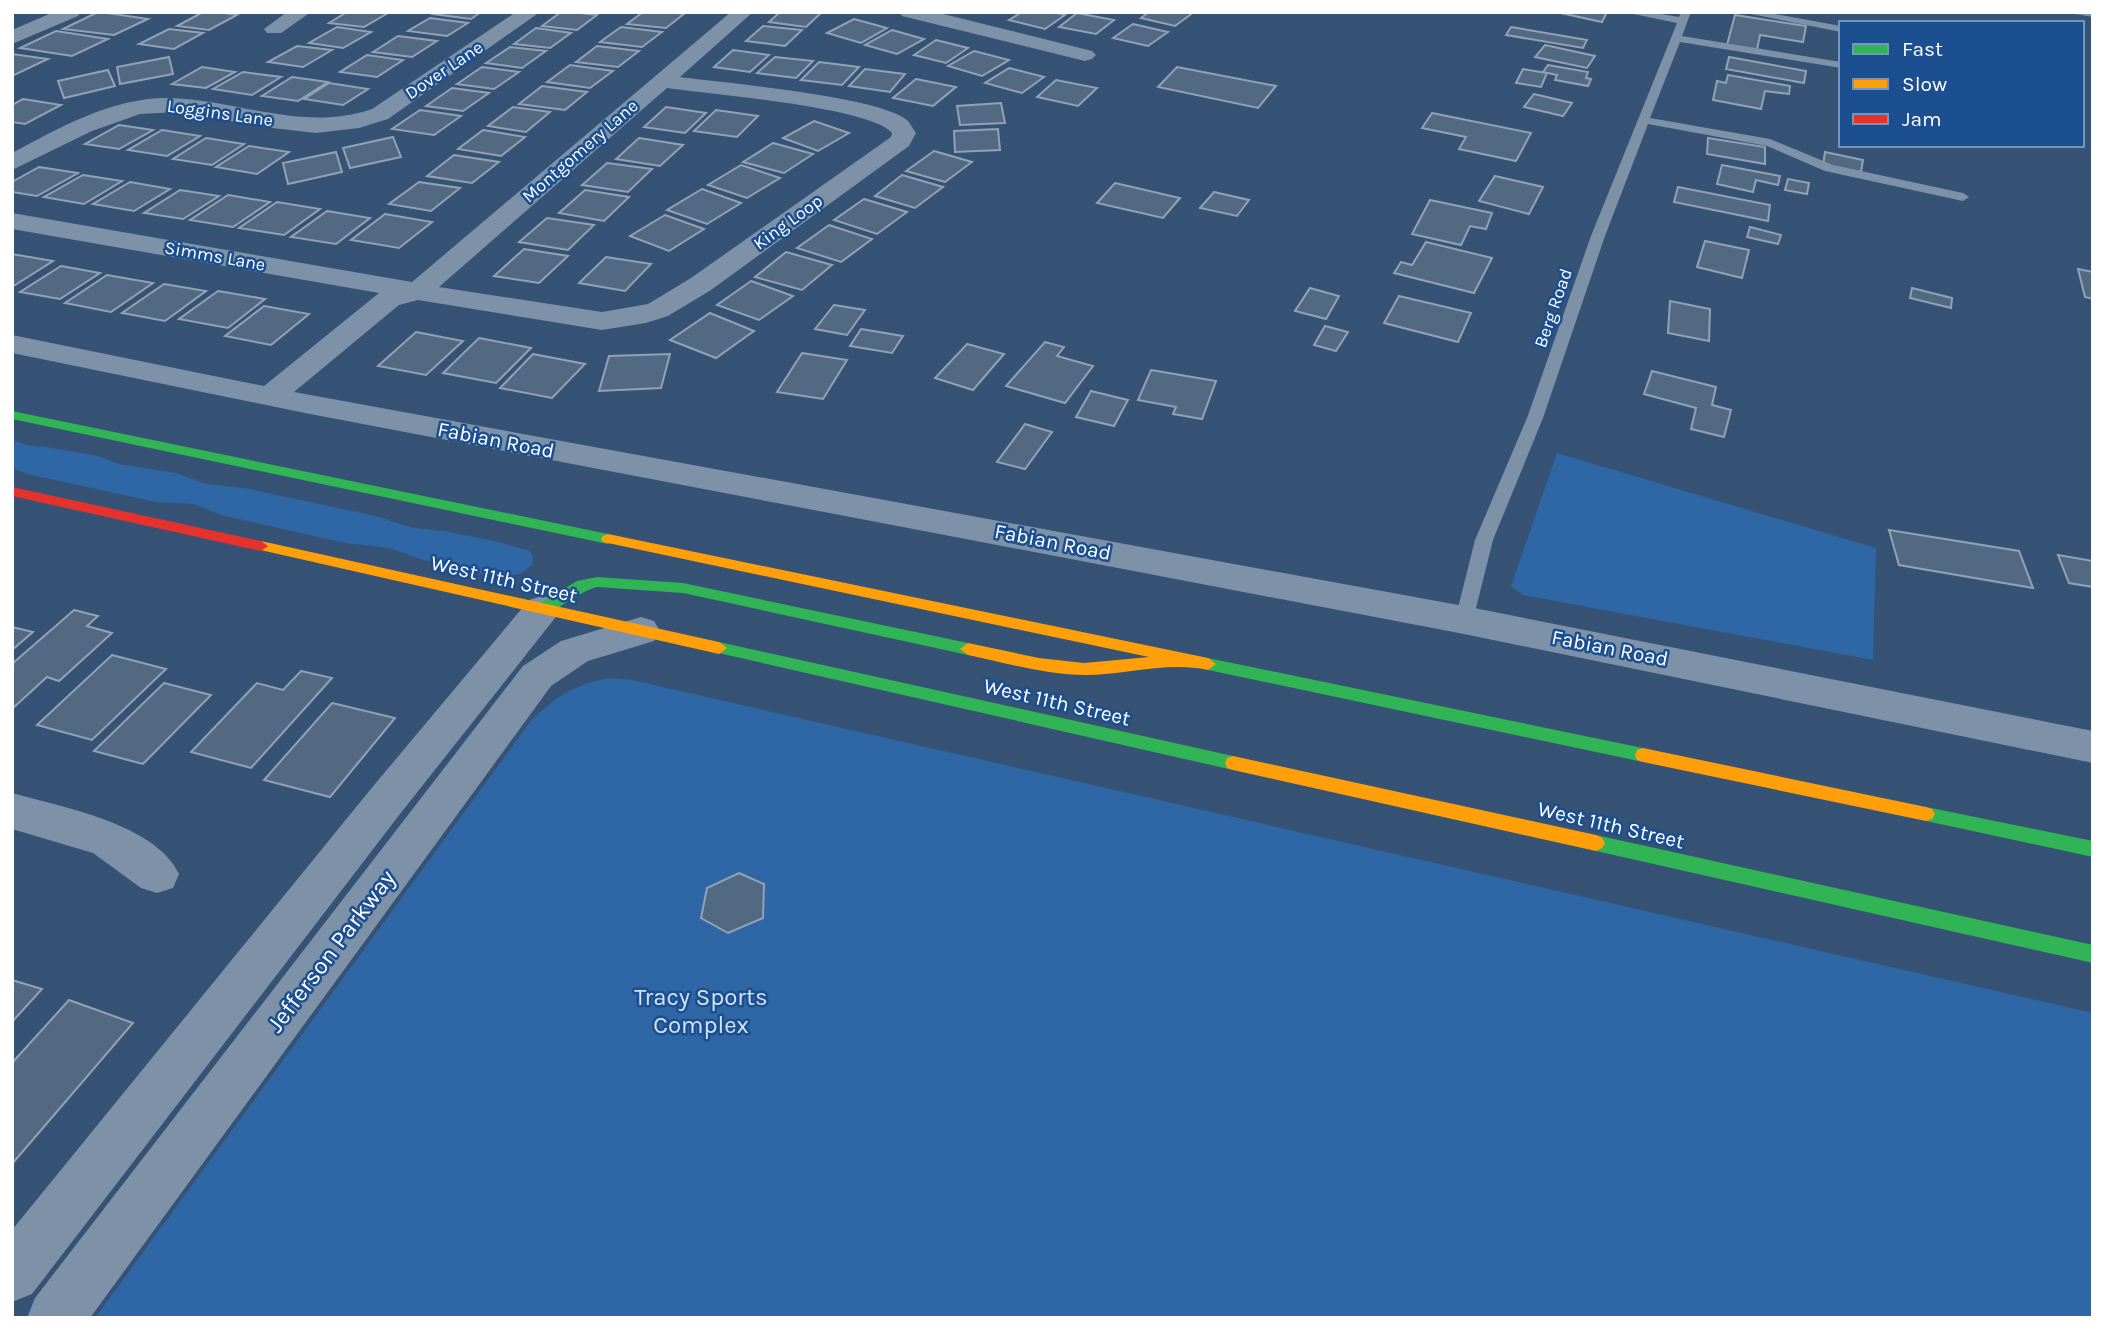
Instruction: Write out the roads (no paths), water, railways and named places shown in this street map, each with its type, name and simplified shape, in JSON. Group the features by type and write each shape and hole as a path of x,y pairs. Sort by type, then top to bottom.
{"main road":[{"path":"12,415 2093,849"},
{"name":"West 11th Street","path":"12,491 2093,954"},
{"path":"542,609 582,585 597,582 683,588 1039,664 1084,669 1187,660"}],"street":[{"path":"12,38 71,12"},
{"path":"274,29 301,12"},
{"name":"Dover Lane","path":"355,123 380,114 530,12"},
{"name":"Montgomery Lane","path":"270,397 389,299 418,291 743,12"},
{"path":"909,12 1085,55"},
{"name":"King Loop","path":"418,291 602,321 636,317 658,310 701,284 890,149 901,141 904,132 899,125 877,114 822,103 662,81"},
{"name":"Loggins Lane","path":"12,163 95,120 136,107 174,105 314,126 355,123"},
{"name":"Simms Lane","path":"12,221 418,291"},
{"name":"Montgomery Lane","path":"305,404 420,305 418,291"},
{"name":"Fabian Road","path":"12,344 305,404 1464,620 2093,747"},
{"path":"12,1274 385,802 542,609"},
{"name":"Jefferson Parkway","path":"55,1318 537,676 560,657 584,646 641,631"},
{"path":"12,811 106,838 157,874"}],"lane":[{"path":"1629,12 1685,16"},
{"path":"1746,12 1839,29"},
{"path":"2068,12 2093,14"},
{"name":"Berg Road","path":"1464,620 1484,540 1535,418 1598,236 1685,16"},
{"path":"1677,38 1839,65"},
{"path":"1645,120 1770,143 1829,168 1963,197"}],"park label":[{"name":"Tracy Sports Complex","path":"701,1011"}]}
